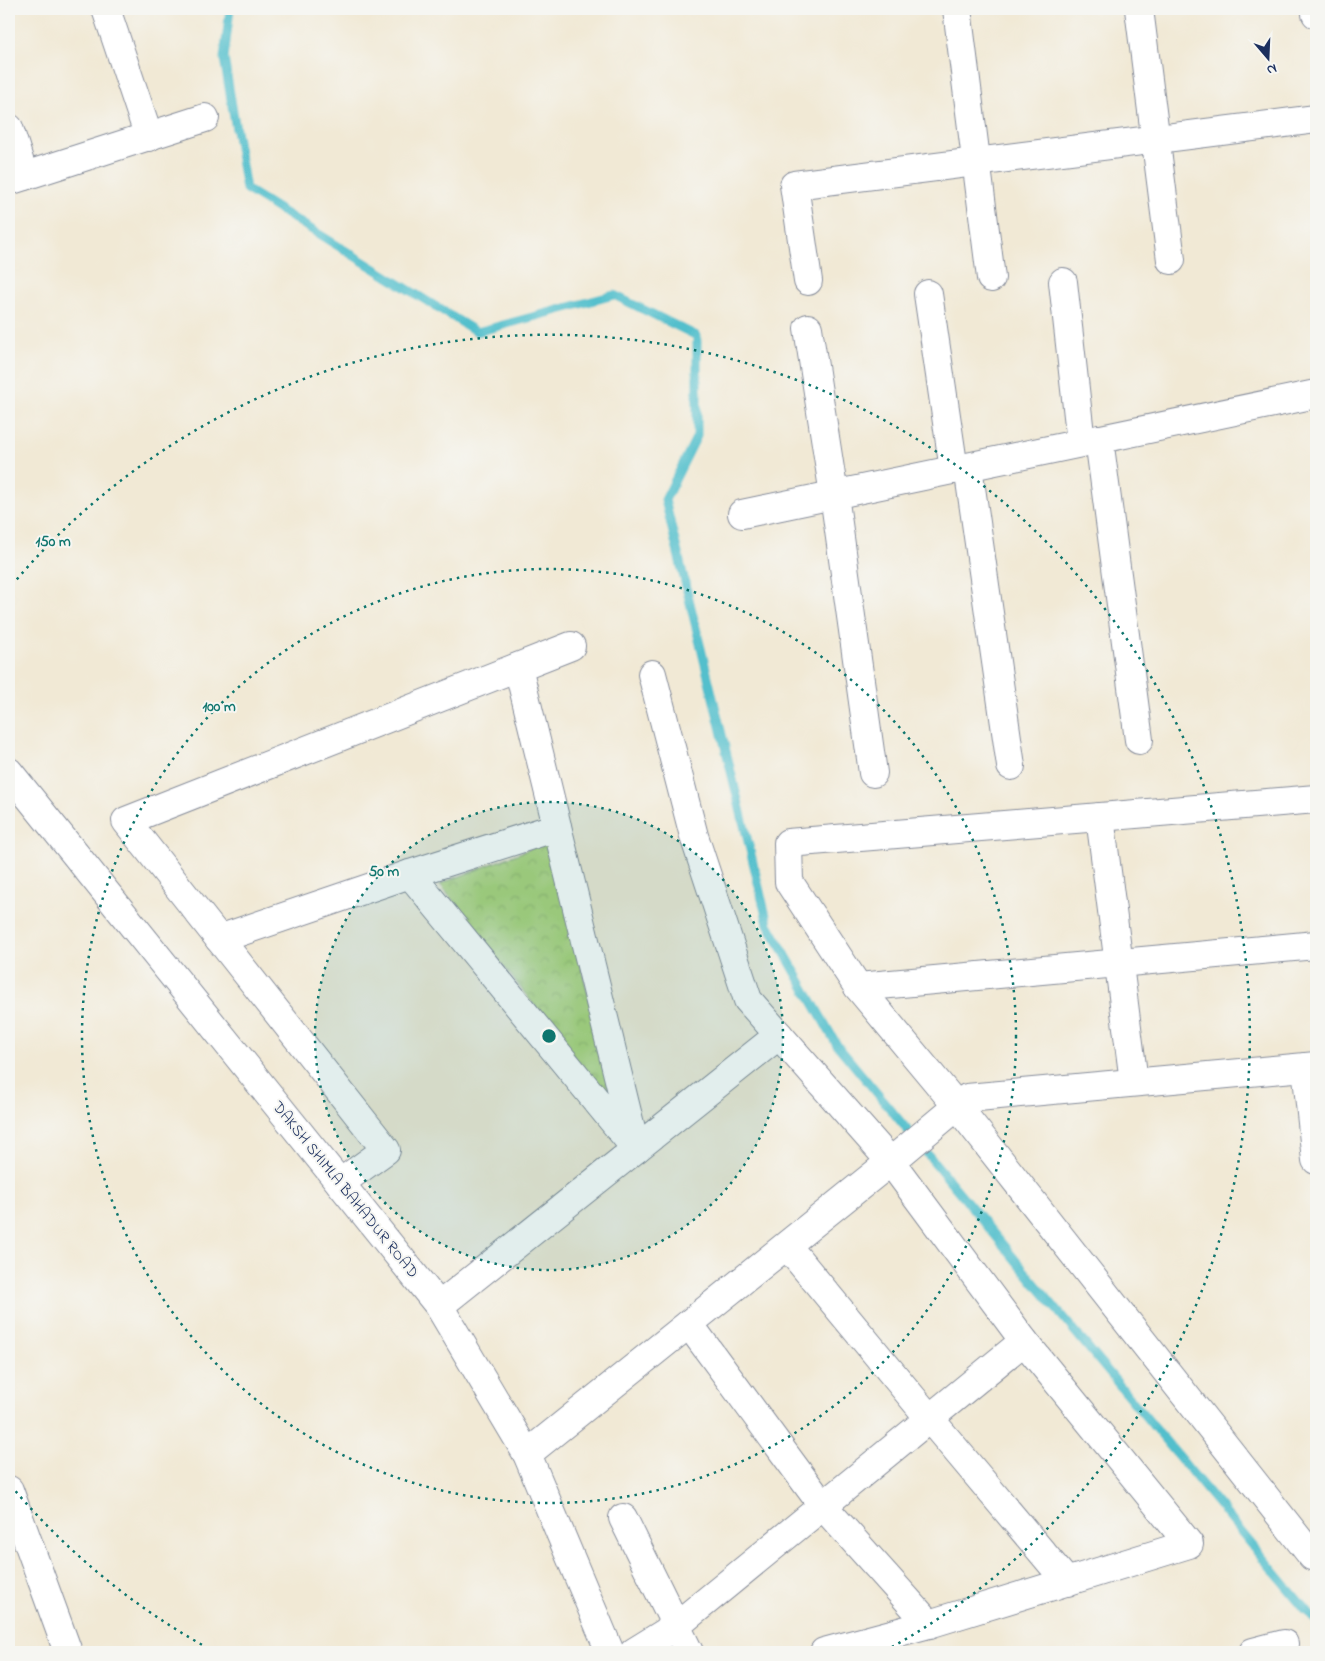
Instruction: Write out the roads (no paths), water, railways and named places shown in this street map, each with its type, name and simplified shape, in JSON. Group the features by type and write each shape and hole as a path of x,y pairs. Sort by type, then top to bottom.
{"street":[{"path":"106,9 149,137"},
{"path":"957,9 991,278"},
{"path":"1139,9 1171,260"},
{"path":"1316,9 1316,14"},
{"path":"9,128 16,178 206,118"},
{"path":"808,281 794,184 1316,119"},
{"path":"1062,282 1139,740"},
{"path":"928,294 961,468 1011,766"},
{"path":"808,328 834,495 873,774"},
{"path":"742,514 1316,394"},
{"path":"340,1183 386,1150 126,821 571,646"},
{"path":"518,667 636,1149"},
{"path":"652,674 694,836 748,1000 895,1158 1024,1341 1189,1544 929,1624 824,1652"},
{"name":"DAKSH SHIMLA BAHADUR ROAD","path":"9,772 439,1306 527,1454 610,1652"},
{"path":"1316,799 788,843 789,882 858,987 957,1106 1312,1556 1316,1555"},
{"path":"1100,817 1134,1082"},
{"path":"219,938 557,827"},
{"path":"410,874 636,1149"},
{"path":"858,987 1316,945"},
{"path":"439,1306 779,1035"},
{"path":"527,1454 787,1246 967,1098 1311,1066 1316,1160"},
{"path":"787,1246 1068,1582"},
{"path":"689,1324 823,1506 929,1624"},
{"path":"634,1652 676,1626 1024,1341"},
{"path":"9,1490 68,1652"},
{"path":"623,1518 689,1652"},
{"path":"1253,1652 1284,1644"}],"waterway":[{"path":"230,9 224,58 246,189 477,332 614,295 697,336 697,436 665,500 768,924 837,1045 1316,1622"}]}
